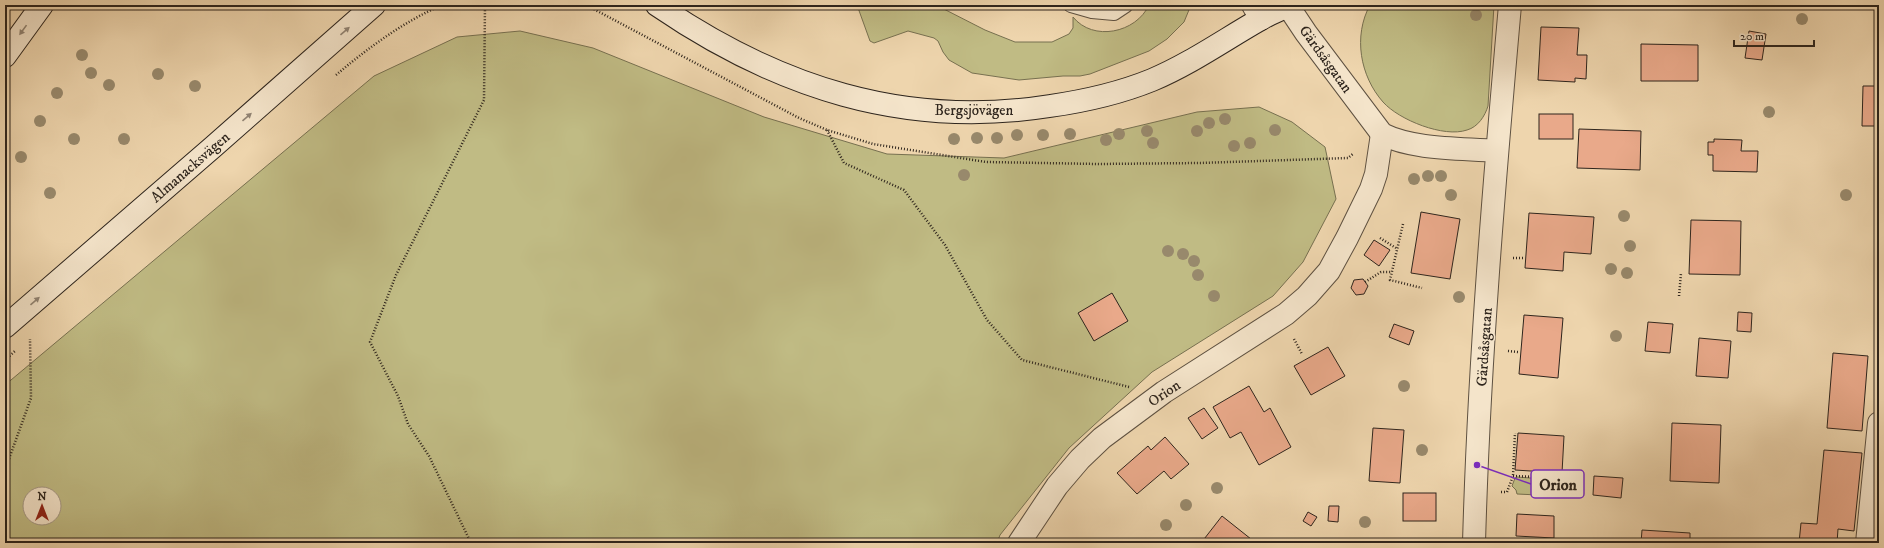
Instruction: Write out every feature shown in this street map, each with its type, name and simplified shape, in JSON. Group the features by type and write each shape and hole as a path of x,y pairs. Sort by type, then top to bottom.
{"street":[{"path":"5,56 42,5"},
{"name":"Almanacksvägen","path":"5,327 374,5"},
{"name":"Bergsjövägen","path":"657,5 686,25 730,50 809,85 841,95 879,103 959,112 1033,109 1094,99 1152,80 1257,12 1289,6"},
{"name":"Gärdsåsgatan","path":"1474,543 1475,491 1496,151 1510,5"},
{"name":"Gärdsåsgatan","path":"1289,6 1306,33 1382,134 1395,141 1422,145 1496,151"},
{"name":"Orion","path":"1019,543 1049,498 1080,459 1102,438 1129,416 1286,314 1308,296 1329,271 1371,189 1376,174 1382,134"},
{"path":"1867,543 1879,423"}],"lane":[{"path":"1071,5 1092,11 1114,13 1126,5"}],"path":[{"path":"471,543 428,456 408,424 398,396 370,342 396,275 484,100 485,5"},
{"path":"827,130 844,164 904,190 945,245 987,320 1022,360 1118,386 1164,392"},
{"path":"1403,224 1396,248 1390,280 1422,288"},
{"path":"1380,238 1396,248"},
{"path":"1365,282 1381,272 1391,272"},
{"path":"1679,296 1681,273"},
{"path":"5,470 31,398 30,338"},
{"path":"1475,491 1507,492 1512,476 1515,433"},
{"path":"1512,476 1564,478"}],"shaded area":[{"path":"857,5 936,5 985,30 1015,42 1052,42 1069,34 1073,28 1073,17 1081,25 1091,30 1102,32 1114,31 1125,28 1134,22 1143,15 1149,5 1191,5 1184,22 1167,39 1149,51 1090,74 1019,80 972,73 949,60 938,41 934,38 908,31 874,43 870,41"},
{"path":"1370,5 1494,5 1488,106 1485,114 1478,124 1467,130 1446,132 1422,126 1411,121 1390,109 1383,102 1375,92 1369,80 1364,68 1362,55 1362,30"},
{"path":"520,31 593,48 764,117 887,154 1004,158 1197,112 1259,107 1292,122 1325,147 1336,199 1303,262 1273,296 1152,372 1069,448 1000,535 997,543 5,543 5,385 374,76 457,37"},
{"path":"1515,478 1559,481 1558,496 1517,494 1516,490 1512,486"}],"building":[{"path":"1541,27 1579,28 1577,55 1587,55 1586,79 1575,78 1575,82 1538,80"},
{"path":"1749,31 1766,34 1762,60 1745,58"},
{"path":"1641,44 1698,45 1698,81 1641,81"},
{"path":"1863,86 1879,86 1879,126 1862,126"},
{"path":"1539,114 1573,114 1573,139 1539,139"},
{"path":"1579,129 1641,131 1640,170 1577,168"},
{"path":"1714,139 1742,140 1741,151 1758,151 1757,172 1713,171 1713,155 1708,155 1708,142 1714,142"},
{"path":"1421,212 1460,219 1450,279 1411,273"},
{"path":"1529,213 1594,217 1591,254 1564,252 1563,271 1525,268"},
{"path":"1691,220 1741,221 1740,275 1689,274"},
{"path":"1374,240 1390,250 1379,266 1364,255"},
{"path":"1363,279 1368,286 1364,294 1356,295 1351,288 1354,280"},
{"path":"1112,293 1128,321 1094,341 1078,313"},
{"path":"1738,312 1752,313 1751,332 1737,331"},
{"path":"1524,315 1563,318 1558,378 1519,374"},
{"path":"1648,322 1673,324 1670,353 1645,351"},
{"path":"1394,324 1414,331 1409,345 1389,337"},
{"path":"1699,338 1731,341 1728,378 1696,376"},
{"path":"1328,347 1345,376 1311,395 1294,366"},
{"path":"1833,353 1868,356 1862,431 1827,428"},
{"path":"1249,386 1264,412 1270,408 1291,447 1259,465 1241,432 1230,438 1213,407"},
{"path":"1204,408 1218,428 1202,439 1188,418"},
{"path":"1672,423 1721,425 1719,483 1670,481"},
{"path":"1373,428 1404,430 1400,483 1369,481"},
{"path":"1518,433 1564,436 1562,473 1515,470"},
{"path":"1165,437 1189,464 1171,479 1164,471 1137,494 1117,473 1148,446 1151,450"},
{"path":"1824,450 1862,453 1854,531 1838,529 1837,543 1799,543 1801,523 1817,524"},
{"path":"1594,476 1623,478 1621,498 1593,495"},
{"path":"1403,493 1436,493 1436,521 1403,521"},
{"path":"1329,506 1339,506 1338,522 1328,521"},
{"path":"1308,512 1317,517 1311,526 1303,521"},
{"path":"1517,514 1554,516 1554,538 1516,536"},
{"path":"1222,516 1256,543 1201,543"},
{"path":"1642,530 1690,533 1690,543 1641,543"}],"place":[{"name":"Orion","path":"1477,465"}]}
